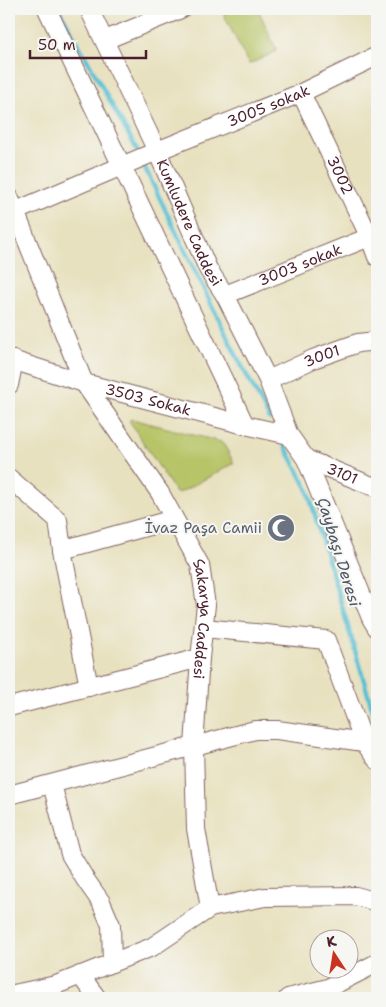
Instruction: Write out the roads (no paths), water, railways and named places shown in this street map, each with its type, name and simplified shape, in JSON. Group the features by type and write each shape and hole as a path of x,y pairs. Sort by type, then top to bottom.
{"street":[{"path":"47,9 245,425"},
{"name":"Kumludere Caddesi","path":"89,9 157,151 208,269 224,294 268,380 289,435 306,459 371,618 377,628"},
{"path":"105,40 181,9"},
{"name":"3005 sokak","path":"157,151 301,93 377,56"},
{"name":"3002","path":"301,93 374,236 377,257"},
{"path":"11,207 157,151"},
{"name":"Sakarya Caddesi","path":"11,207 84,383 160,493 200,565 206,605 194,746 196,829 210,908"},
{"name":"3003 sokak","path":"224,294 374,236"},
{"name":"3001","path":"268,380 313,359 358,343 377,341"},
{"path":"9,385 12,360"},
{"name":"3503 Sokak","path":"12,360 84,383 289,435"},
{"name":"3101","path":"306,459 377,487"},
{"path":"9,478 58,520 62,550 89,687"},
{"path":"62,550 174,519"},
{"path":"204,628 326,640 364,742 377,760"},
{"path":"9,708 200,658"},
{"path":"9,795 255,730 277,730 364,742"},
{"path":"52,784 70,854 85,880 101,902 111,925 112,963"},
{"path":"9,995 56,984 152,948 210,908 265,897 356,896 377,902"},
{"path":"288,998 328,988 377,963"},
{"path":"80,975 97,998"}],"waterway":[{"name":"Çaybaşı Deresi","path":"59,9 137,150"},
{"name":"Çaybaşı Deresi","path":"144,166 237,357 270,419"},
{"name":"Çaybaşı Deresi","path":"285,446 307,488 377,725"}],"place":[{"name":"İvaz Paşa Camii","path":"281,528"}]}
